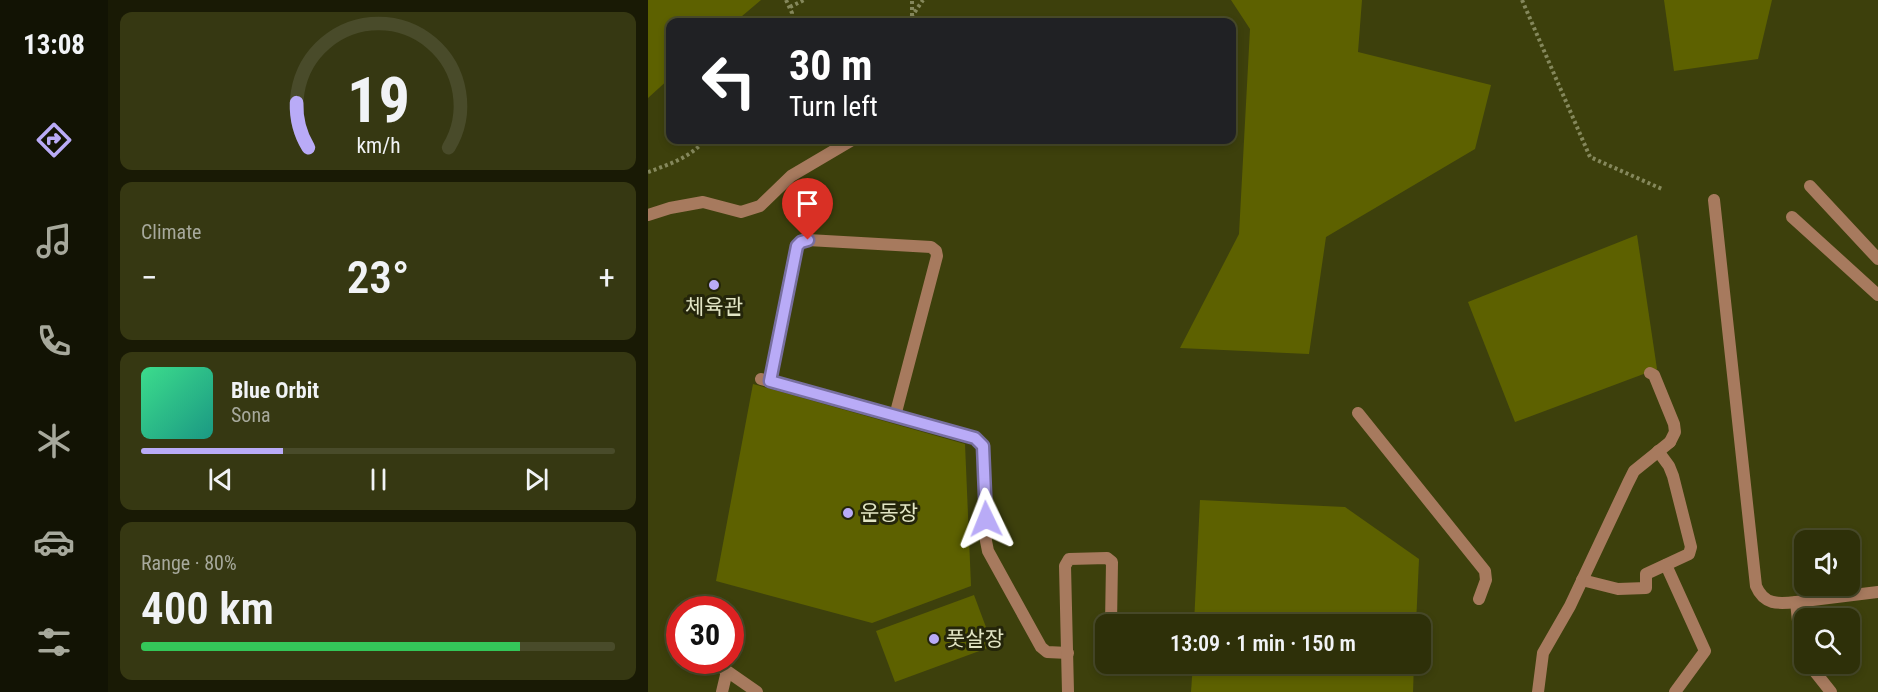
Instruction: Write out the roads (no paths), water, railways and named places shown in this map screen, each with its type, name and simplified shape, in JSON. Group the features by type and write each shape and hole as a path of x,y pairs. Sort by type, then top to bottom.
{"street":[{"path":"648,215 703,202 741,212 760,206 790,176 845,144"},
{"path":"1810,186 1878,259"},
{"path":"1714,200 1756,586 1759,594 1768,602 1780,604 1878,592"},
{"path":"1792,217 1878,295"},
{"path":"895,416 937,256 936,251 931,247 808,240 801,242 797,246 765,380 966,436 975,438 983,446 988,551 1041,647 1047,652 1068,653"},
{"path":"1538,692 1543,653 1582,580 1634,471 1670,442 1675,432 1674,424 1654,375 1650,373"},
{"path":"1358,413 1485,571 1486,580 1479,599"},
{"path":"1582,580 1618,589 1646,588 1646,574 1689,554 1691,547 1673,476 1658,451"},
{"path":"1068,692 1065,566 1069,559 1107,558 1112,562 1111,614"},
{"path":"1666,565 1705,651 1675,692"},
{"path":"1796,602 1797,608"},
{"path":"722,692 726,674"},
{"path":"731,674 757,692"},
{"path":"1817,674 1831,692"}],"place":[{"name":"체육관","path":"714,285"},
{"name":"운동장","path":"848,513"},
{"name":"풋살장","path":"934,639"}]}
